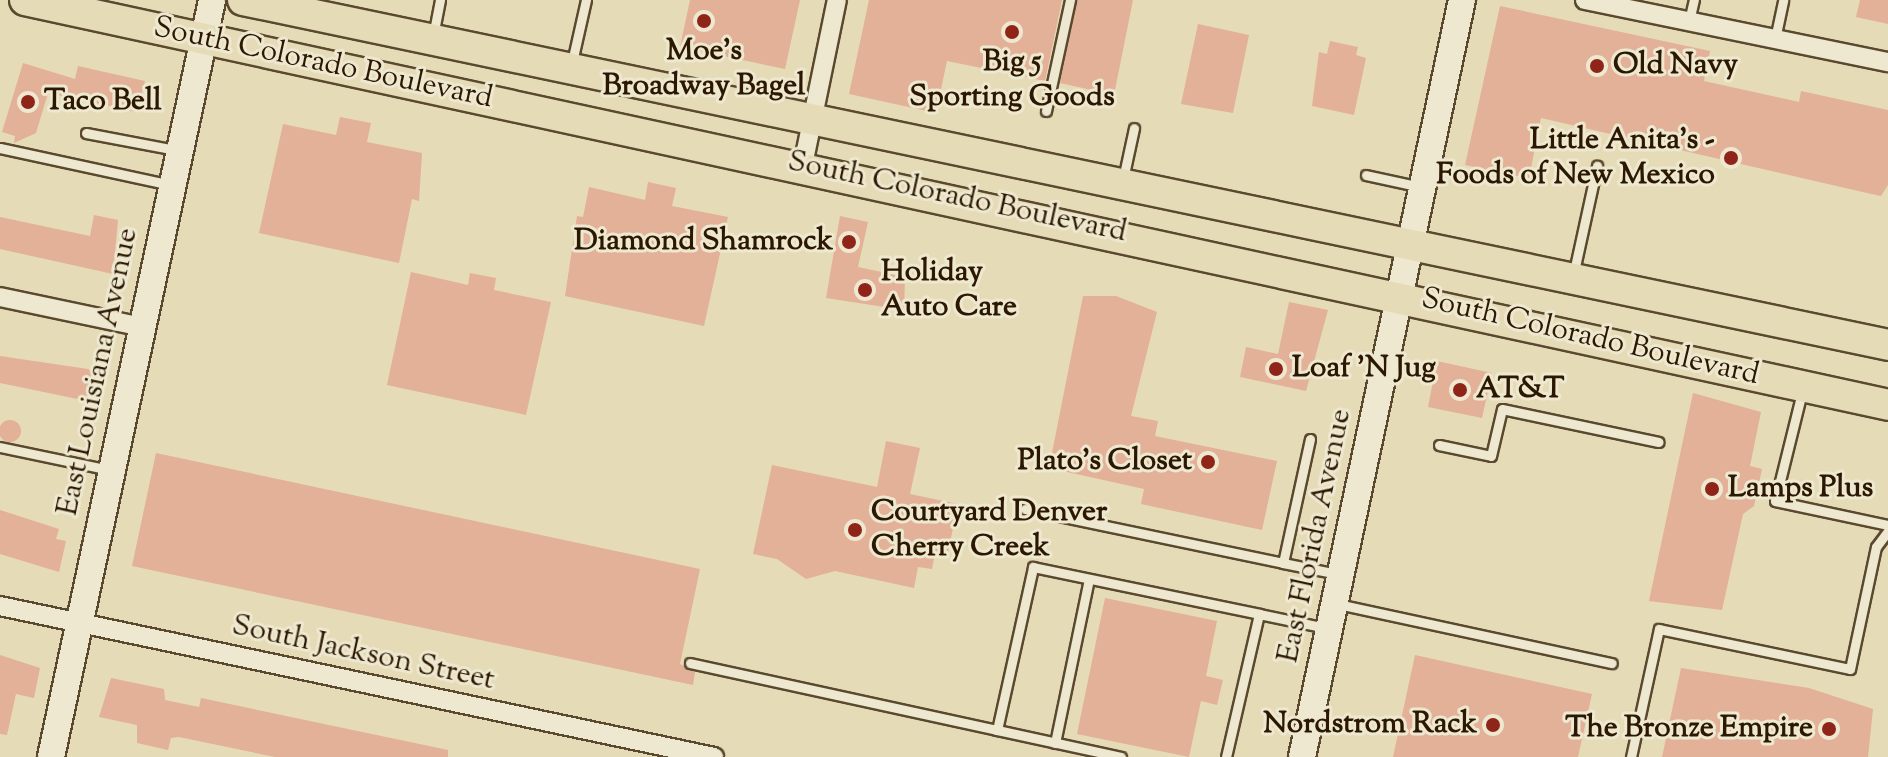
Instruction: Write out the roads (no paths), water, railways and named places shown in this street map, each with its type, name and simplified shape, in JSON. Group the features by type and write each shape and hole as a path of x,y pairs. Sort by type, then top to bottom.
{"main road":[{"name":"South Colorado Boulevard","path":"25,0 803,165 1888,405"},
{"name":"South Colorado Boulevard","path":"243,0 1888,345"}],"street":[{"name":"East Louisiana Avenue","path":"51,757 212,0"},
{"path":"803,165 837,0"},
{"name":"East Florida Avenue","path":"1302,757 1462,0"},
{"path":"1585,0 1888,62"},
{"path":"0,297 142,327"},
{"name":"South Jackson Street","path":"0,606 714,757"}],"lane":[{"path":"432,40 440,0"},
{"path":"570,70 586,0"},
{"path":"1046,111 1070,0"},
{"path":"1689,21 1694,0"},
{"path":"1775,39 1783,0"},
{"path":"1121,186 1134,128"},
{"path":"86,133 179,151"},
{"path":"0,148 171,185"},
{"path":"1572,279 1597,166"},
{"path":"1366,175 1422,187"},
{"path":"1631,757 1659,629 1850,669 1876,547 1888,528 1775,501 1804,385"},
{"path":"1439,445 1491,456 1502,409 1659,442"},
{"path":"1283,563 1310,439"},
{"path":"0,447 111,470"},
{"path":"1025,509 1340,575"},
{"path":"997,730 1033,567 1329,629"},
{"path":"1055,743 1089,579"},
{"path":"1334,603 1612,663"},
{"path":"1226,757 1259,614"},
{"path":"690,663 1121,757"}],"place":[{"name":"Moe's Broadway Bagel","path":"704,21"},
{"name":"Big 5 Sporting Goods","path":"1012,32"},
{"name":"Old Navy","path":"1597,66"},
{"name":"Taco Bell","path":"28,102"},
{"name":"Little Anita's - Foods of New Mexico","path":"1731,158"},
{"name":"Diamond Shamrock","path":"849,242"},
{"name":"Holiday Auto Care","path":"865,290"},
{"name":"Loaf 'N Jug","path":"1276,369"},
{"name":"AT&T","path":"1460,390"},
{"name":"Plato's Closet","path":"1208,462"},
{"name":"Lamps Plus","path":"1712,489"},
{"name":"Courtyard Denver Cherry Creek","path":"855,530"},
{"name":"Nordstrom Rack","path":"1493,725"},
{"name":"The Bronze Empire","path":"1829,729"}]}
